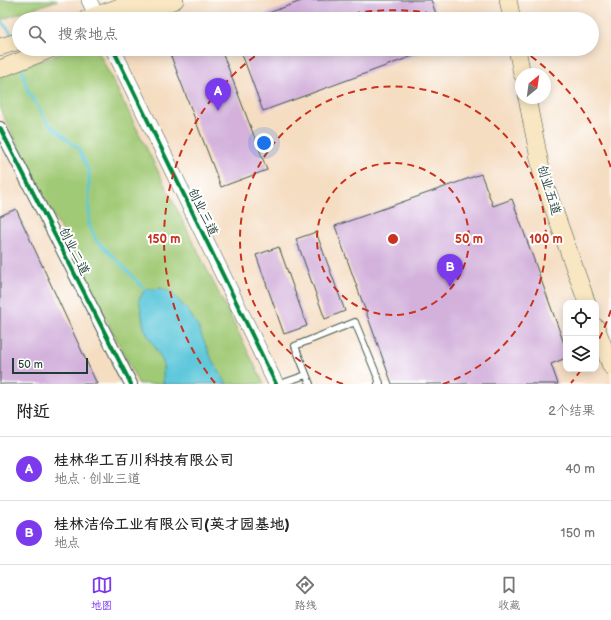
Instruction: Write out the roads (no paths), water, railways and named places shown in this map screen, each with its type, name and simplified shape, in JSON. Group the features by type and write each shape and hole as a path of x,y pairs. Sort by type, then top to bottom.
{"main road":[{"path":"109,12 139,0"},
{"path":"144,12 175,0"},
{"path":"508,0 511,12"},
{"path":"0,48 12,44"},
{"path":"0,69 34,56"},
{"path":"518,56 521,68"},
{"name":"创业五道","path":"528,104 544,180 586,300"},
{"path":"599,335 611,366"}],"street":[{"path":"89,0 92,12"},
{"name":"创业三道","path":"116,56 276,384"},
{"name":"创业二道","path":"0,128 131,384"}],"lane":[{"path":"310,384 295,346 355,322 380,383 378,384"},
{"path":"280,384 306,375"}],"water":[{"path":"161,288 172,293 189,312 198,327 213,362 227,384 163,384 163,362 144,328 139,299 145,290"}],"waterway":[{"path":"0,20 11,33 12,38"},
{"path":"21,66 28,91 48,123 79,149 89,172 89,224 96,240 145,290"}],"place":[{"name":"桂林华工百川科技有限公司","path":"218,111"},
{"name":"桂林洁伶工业有限公司(英才园基地)","path":"450,287"}]}
